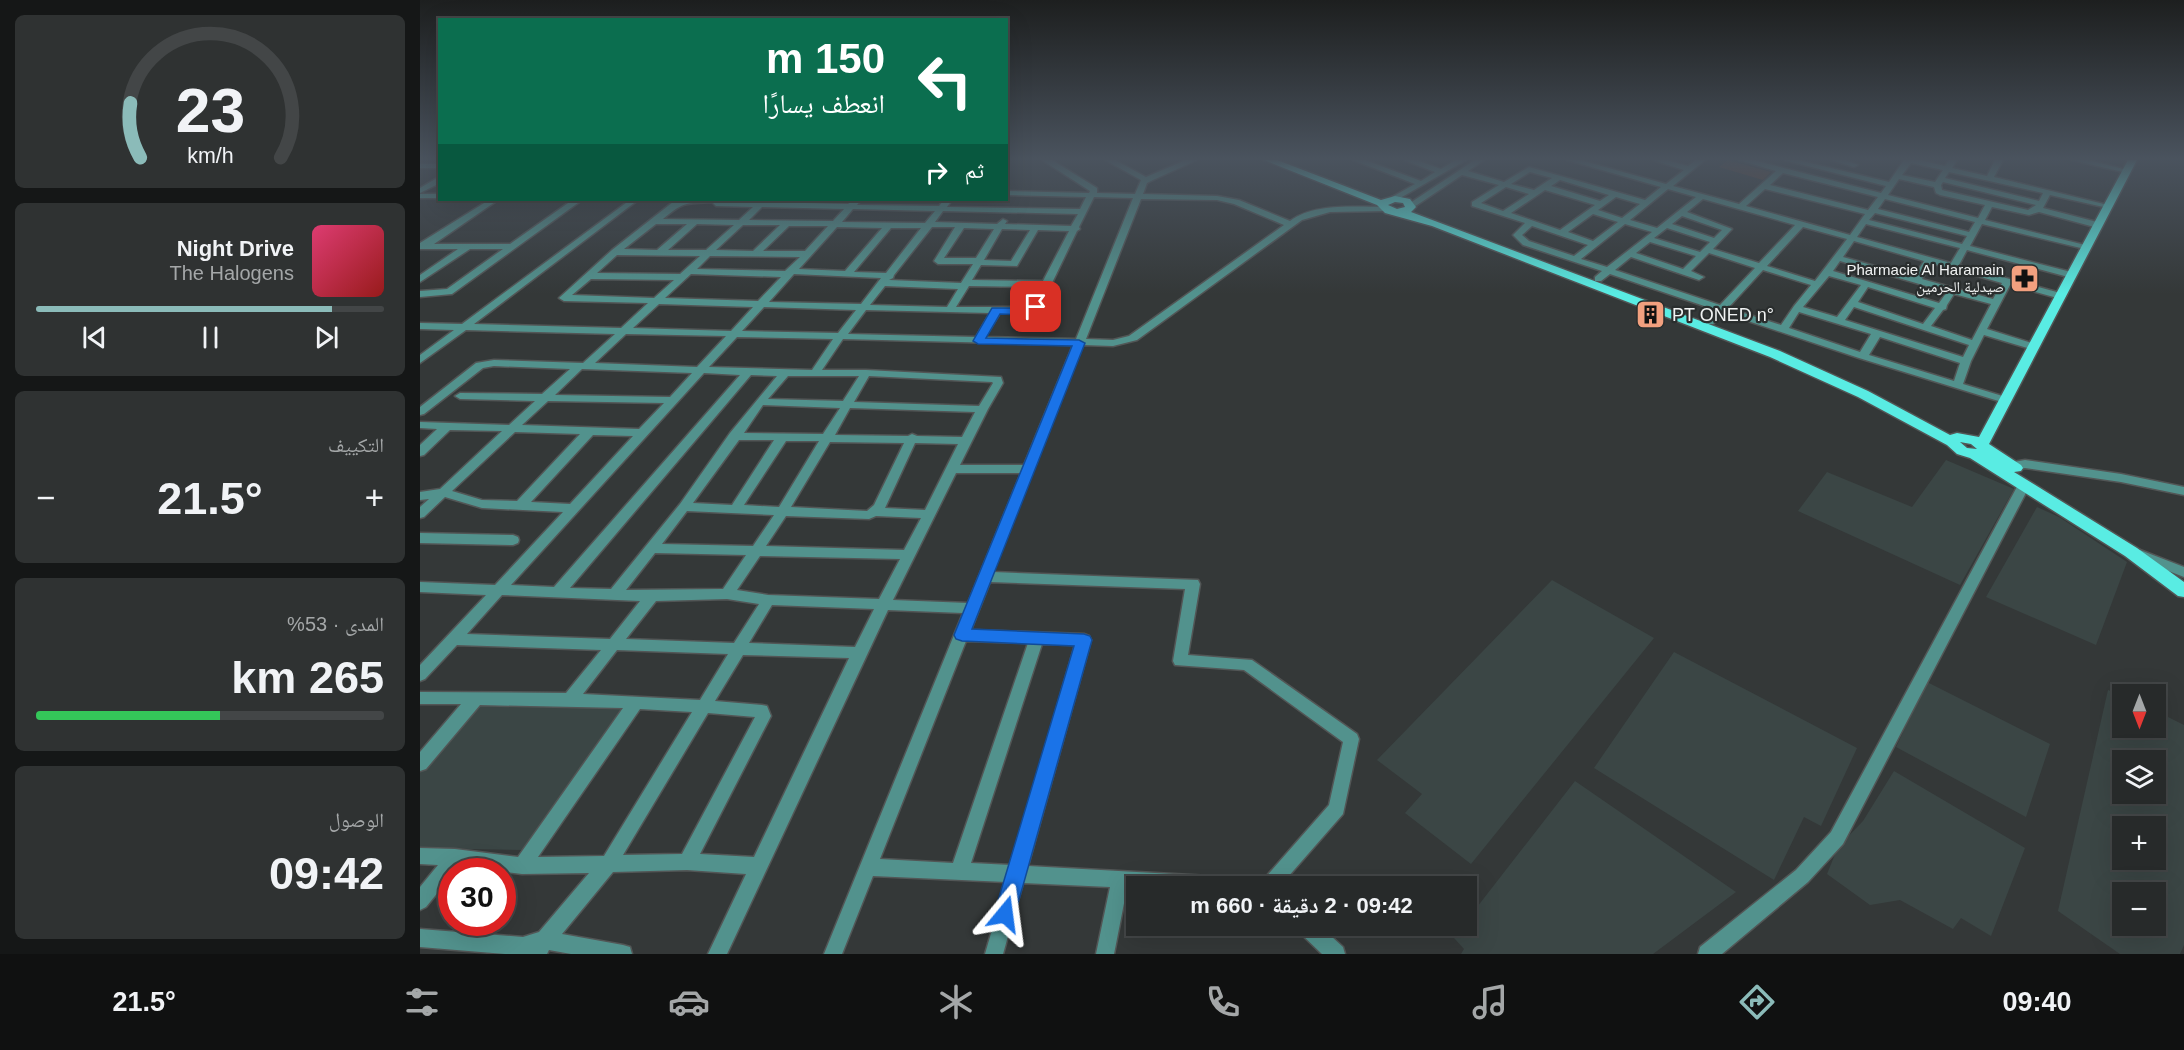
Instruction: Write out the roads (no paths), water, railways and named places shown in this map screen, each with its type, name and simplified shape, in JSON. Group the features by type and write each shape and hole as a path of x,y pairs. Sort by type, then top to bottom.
{"main road":[{"path":"1393,205 1598,279 1822,366 1958,438"},
{"path":"1980,449 2108,206"},
{"path":"1407,208 1436,224 1774,354 1958,438 1974,431 2003,405"},
{"path":"1958,438 1959,450 1980,449 2012,466 2066,511"},
{"path":"1980,449 2024,485 2132,552 2184,591"}],"street":[{"path":"421,247 487,205"},
{"path":"420,294 448,292 572,205"},
{"path":"420,360 628,205"},
{"path":"677,205 615,252 564,298 950,310 1033,310 1088,205"},
{"path":"738,205 782,205"},
{"path":"420,514 759,205"},
{"path":"420,675 788,272 853,205"},
{"path":"880,205 1084,212"},
{"path":"814,373 943,205"},
{"path":"950,310 998,226 1015,205"},
{"path":"833,954 1135,205"},
{"path":"1239,205 1290,224"},
{"path":"420,326 1113,344 1133,338 1290,224 1316,212 1352,210 1379,205"},
{"path":"1407,208 1412,205"},
{"path":"1477,205 1592,243"},
{"path":"1504,214 1519,205"},
{"path":"1561,232 1599,205"},
{"path":"1574,260 1592,243 1643,205"},
{"path":"1598,279 1692,205"},
{"path":"1726,205 2061,296"},
{"path":"1738,208 1742,205"},
{"path":"1833,205 1965,248 2072,275"},
{"path":"1784,329 1797,308 1838,258 1876,205"},
{"path":"1921,205 2086,248"},
{"path":"1953,267 1990,205"},
{"path":"1992,205 2029,213 2040,207"},
{"path":"2030,205 2098,225"},
{"path":"2101,205 2108,206"},
{"path":"1591,211 1658,231"},
{"path":"1681,213 1727,227 1728,230 1685,272"},
{"path":"1869,215 1972,235"},
{"path":"654,221 961,225 1076,229"},
{"path":"659,253 694,222"},
{"path":"1530,223 1517,235 1521,240 1574,260 1956,386 2003,405"},
{"path":"755,254 787,224"},
{"path":"848,274 890,224"},
{"path":"961,225 938,261 1014,264 1035,228"},
{"path":"1666,225 1716,241"},
{"path":"1710,322 1800,225"},
{"path":"1648,239 1761,267 1816,284"},
{"path":"421,247 513,247"},
{"path":"420,279 467,247"},
{"path":"615,252 805,254"},
{"path":"1629,254 1699,277"},
{"path":"1838,258 1996,303"},
{"path":"1916,281 1928,261"},
{"path":"587,276 788,272 848,274 966,284 1048,284"},
{"path":"1827,272 1943,307"},
{"path":"1956,386 1966,361 2007,282"},
{"path":"1839,321 1867,284"},
{"path":"1926,327 1943,307 1952,291"},
{"path":"1853,304 1975,344"},
{"path":"1797,308 1966,361"},
{"path":"978,341 996,311"},
{"path":"1982,330 2034,347"},
{"path":"1863,356 1877,333"},
{"path":"420,412 480,365 494,363 785,373 866,373 997,379 998,383 982,409 860,653 717,954"},
{"path":"558,592 748,372"},
{"path":"615,594 684,507 760,402 785,373"},
{"path":"727,594 783,511 866,373"},
{"path":"460,396 673,400"},
{"path":"760,402 982,409"},
{"path":"420,426 642,433"},
{"path":"420,452 446,427"},
{"path":"520,506 589,432"},
{"path":"734,436 828,436 967,441"},
{"path":"735,510 783,436"},
{"path":"875,512 912,438"},
{"path":"2012,466 2025,464 2184,490"},
{"path":"953,469 1029,469"},
{"path":"1707,954 1802,876 1837,838 2024,485"},
{"path":"420,496 444,492 475,503 574,508"},
{"path":"684,507 858,516 875,512 930,514"},
{"path":"420,538 513,540"},
{"path":"652,548 909,555"},
{"path":"2132,552 2184,572"},
{"path":"985,577 1193,584 1180,661 1247,664 1351,739 1337,809 1278,876"},
{"path":"423,590 498,590 652,596 727,594 768,600 973,608"},
{"path":"570,699 652,596"},
{"path":"540,947 609,863 768,600"},
{"path":"962,635 1084,640 993,954"},
{"path":"959,872 1037,638"},
{"path":"453,639 860,653"},
{"path":"420,698 570,699 704,705 762,711 764,713 687,862"},
{"path":"420,764 476,698"},
{"path":"522,866 636,702"},
{"path":"420,856 455,857 522,866 687,862 758,866"},
{"path":"420,901 455,857"},
{"path":"868,867 1126,880"},
{"path":"1105,954 1120,880"},
{"path":"1317,936 1336,954"},
{"path":"420,938 623,954"}],"place":[{"name":"Pharmacie Al Haramain صيدلية الحرمين","path":"2025,279"},
{"name":"PT ONED n°","path":"1651,315"}]}
